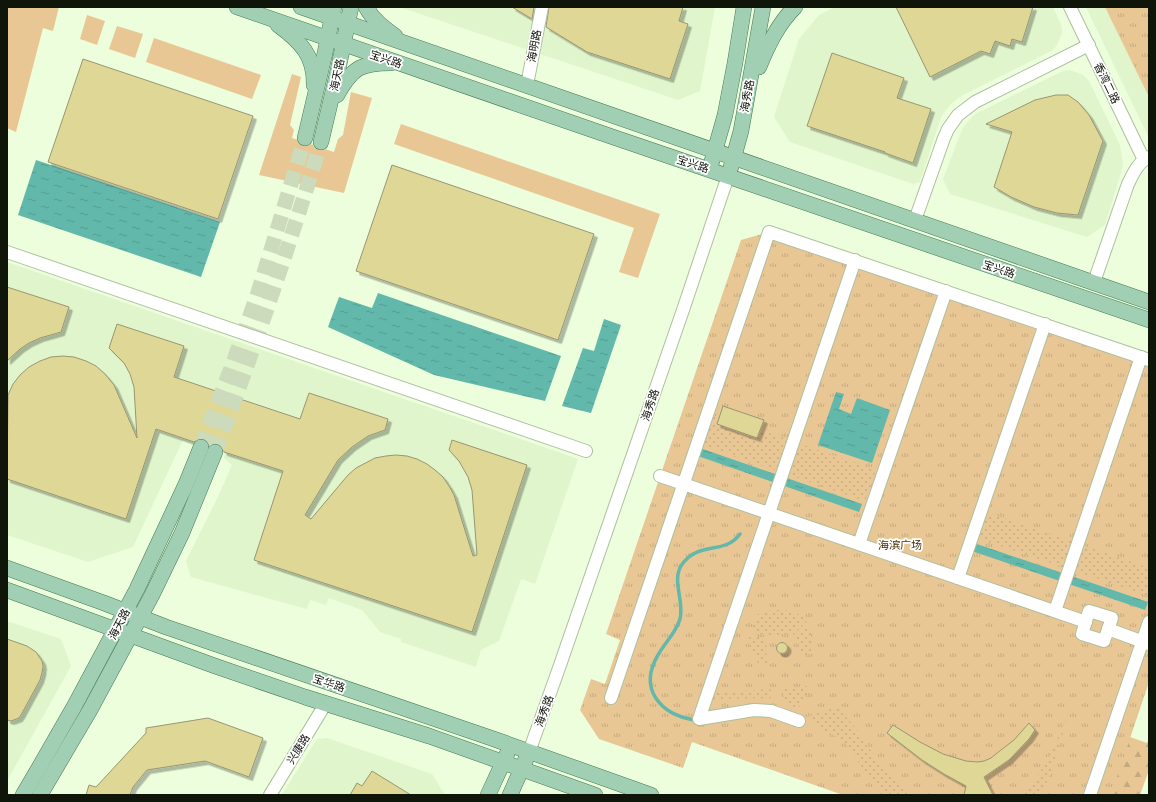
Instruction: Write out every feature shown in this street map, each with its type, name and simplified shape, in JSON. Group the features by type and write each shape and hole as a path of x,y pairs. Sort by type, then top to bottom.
{"main road":[{"name":"宝兴路","path":"237,7 1149,320"},
{"name":"宝兴路","path":"301,7 333,12 348,24 715,150 1149,302"},
{"name":"海天路","path":"321,142 351,7"},
{"path":"366,7 371,15 381,25 406,44"},
{"name":"海秀路","path":"709,170 727,107 744,7"},
{"name":"海秀路","path":"728,176 741,132 763,7"},
{"path":"747,96 774,35 785,17 795,7"},
{"name":"海天路","path":"305,138 333,12"},
{"path":"268,17 289,33 305,49 310,60 314,76 313,102"},
{"path":"330,106 345,81 358,69 378,63 401,64"},
{"name":"海天路","path":"22,795 40,766 126,611 156,550 201,447"},
{"name":"海天路","path":"40,795 90,710 131,634 182,533 215,452"},
{"name":"宝华路","path":"7,568 140,616 166,627 511,745 651,795"},
{"name":"宝华路","path":"7,590 131,634 215,666 306,697 403,727 595,795"},
{"path":"488,795 511,745"},
{"name":"海秀路","path":"510,795 529,752"},
{"path":"614,795 615,790 620,786 627,787"}],"street":[{"name":"海明路","path":"527,86 542,7"},
{"name":"香湾二路","path":"1070,7 1146,158"},
{"path":"916,220 944,138 948,129 958,115 975,102 1088,45"},
{"path":"1094,282 1128,184 1136,170 1146,158"},
{"name":"海秀路","path":"529,752 639,438 728,176"},
{"path":"611,698 769,232 1145,358 1055,611"},
{"path":"7,252 586,451"},
{"path":"799,721 771,712 754,710 699,719 855,260"},
{"path":"859,544 946,291"},
{"path":"958,578 1045,324"},
{"path":"660,476 1086,622 1089,611 1112,618 1108,629 1146,642"},
{"path":"1090,795 1146,642 1149,622"},
{"name":"兴康路","path":"270,795 326,703"}],"shaded area":[{"path":"399,7 715,7 700,91 678,100"},
{"path":"835,7 1053,7 1062,27 1062,33 1053,50 961,96 951,104 940,120 920,182 913,184 790,142 774,117 799,39 819,15"},
{"path":"1086,7 1149,7 1149,138"},
{"path":"1070,70 1083,75 1089,81 1120,145 1123,166 1105,225 1087,237 950,194 943,179 963,127 975,114 1063,71"},
{"path":"7,262 578,459 535,584 521,579 499,641 481,650 476,667 401,642 401,639 380,632 362,610 329,598 326,605 310,600 307,609 191,577 186,561 232,465 224,458 225,454 183,440 133,547 88,562 7,535"},
{"path":"7,621 61,639 71,666 7,781"},
{"path":"327,738 432,774 445,795 282,795 317,739"}],"green space":[{"path":"7,7 59,7 53,31 43,28 16,132 7,128"},
{"path":"1105,7 1149,7 1149,97"},
{"path":"87,15 105,21 97,45 80,39"},
{"path":"117,26 143,34 135,58 109,49"},
{"path":"154,38 261,75 252,99 146,62"},
{"path":"292,74 301,77 290,125 294,130 292,138 334,152 338,139 343,135 351,92 372,98 344,193 259,175"},
{"path":"401,124 660,214 638,278 619,272 634,228 394,144"},
{"name":"海滨广场","path":"769,232 1149,360 1149,682 1111,795 843,795 692,742 683,768 599,739 580,710 591,679 605,684 620,640 606,634 741,240"},
{"path":"707,413 719,417 717,424 757,438 760,430 876,470 865,501 697,443"},
{"path":"983,511 1149,568 1149,596 974,537"},
{"path":"770,610 785,610 800,615 807,621 793,635 781,634 771,639 752,628 755,619 762,612"},
{"path":"809,626 811,634 811,654 800,655 796,638"},
{"path":"750,633 768,642 766,652 770,662 759,664 752,653 749,642"},
{"path":"809,686 805,699 798,707 794,707 787,701 779,688"},
{"path":"770,689 775,698 712,699 715,693"},
{"path":"837,707 860,733 873,754 904,790 911,795 885,795 864,770 843,740 815,726 807,717"},
{"path":"1067,715 1056,756 1045,786 1040,795 1018,795 1035,779 1042,769 1054,748"},
{"path":"1116,732 1147,743 1149,738 1149,770 1140,795 1095,795"}],"water":[{"path":"36,160 220,222 201,277 18,215"},
{"path":"378,293 561,356 545,401 434,375 328,327 339,297 372,308"},
{"path":"604,319 621,325 591,413 562,406 583,348 594,351"},
{"path":"836,392 844,394 839,409 851,414 857,398 890,410 872,463 818,445"},
{"path":"697,447 862,504 859,512 695,455"},
{"path":"971,542 1148,602 1145,610 969,550"}],"building":[{"path":"512,7 534,7 532,19"},
{"path":"549,7 683,7 679,21 688,24 670,79 587,52 546,27"},
{"path":"896,7 1033,7 1022,42 1012,39 1010,46 995,41 990,54 981,51 930,77"},
{"path":"832,53 904,78 897,98 931,109 913,163 807,126"},
{"path":"83,59 253,116 218,219 48,162"},
{"path":"1056,95 1068,95 1078,102 1089,115 1103,141 1078,215 1057,213 1034,207 1011,197 994,187 1012,132 986,124 1035,100"},
{"path":"392,165 594,234 558,340 356,271"},
{"path":"7,287 69,307 61,332 29,343 7,361"},
{"path":"117,324 184,346 174,377 300,419 309,393 388,419 385,430 368,436 352,447 338,460 305,515 311,519 348,475 356,468 375,458 396,455 407,456 427,464 443,477 454,495 473,556 477,555 472,490 468,477 459,461 449,450 452,440 527,465 472,632 254,560 283,471 224,452 219,444 214,443 210,445 208,441 204,439 199,438 194,442 156,429 126,519 7,479 8,395 13,384 29,367 51,357 74,357 96,366 105,374 114,385 137,438 134,387 130,374 124,363 109,348"},
{"path":"723,406 764,420 757,438 717,424"},
{"path":"7,639 27,646 36,652 42,661 43,666 40,680 21,715 19,718 11,721 7,720"},
{"path":"780,643 784,643 786,644 786,652 780,653 777,650 777,646"},
{"path":"208,718 263,738 249,777 205,761 147,770 133,787 130,795 86,795 89,785 96,787 146,733 146,728"},
{"path":"1029,723 1035,730 1029,739 1009,760 984,777 993,795 964,795 966,786 922,760 887,733 893,725 943,754 966,761 978,762 991,758 1014,740"},
{"path":"372,771 411,795 350,795 357,783 362,786"}],"waterway":[{"path":"694,720 682,717 662,706 652,689 650,679 652,667 661,650 676,629 680,619 681,605 678,583 679,569 690,556 697,552 727,544 740,534"}],"tunnel":[{"path":"201,447 257,296 305,138"},
{"path":"215,452 271,298 321,142"}]}
